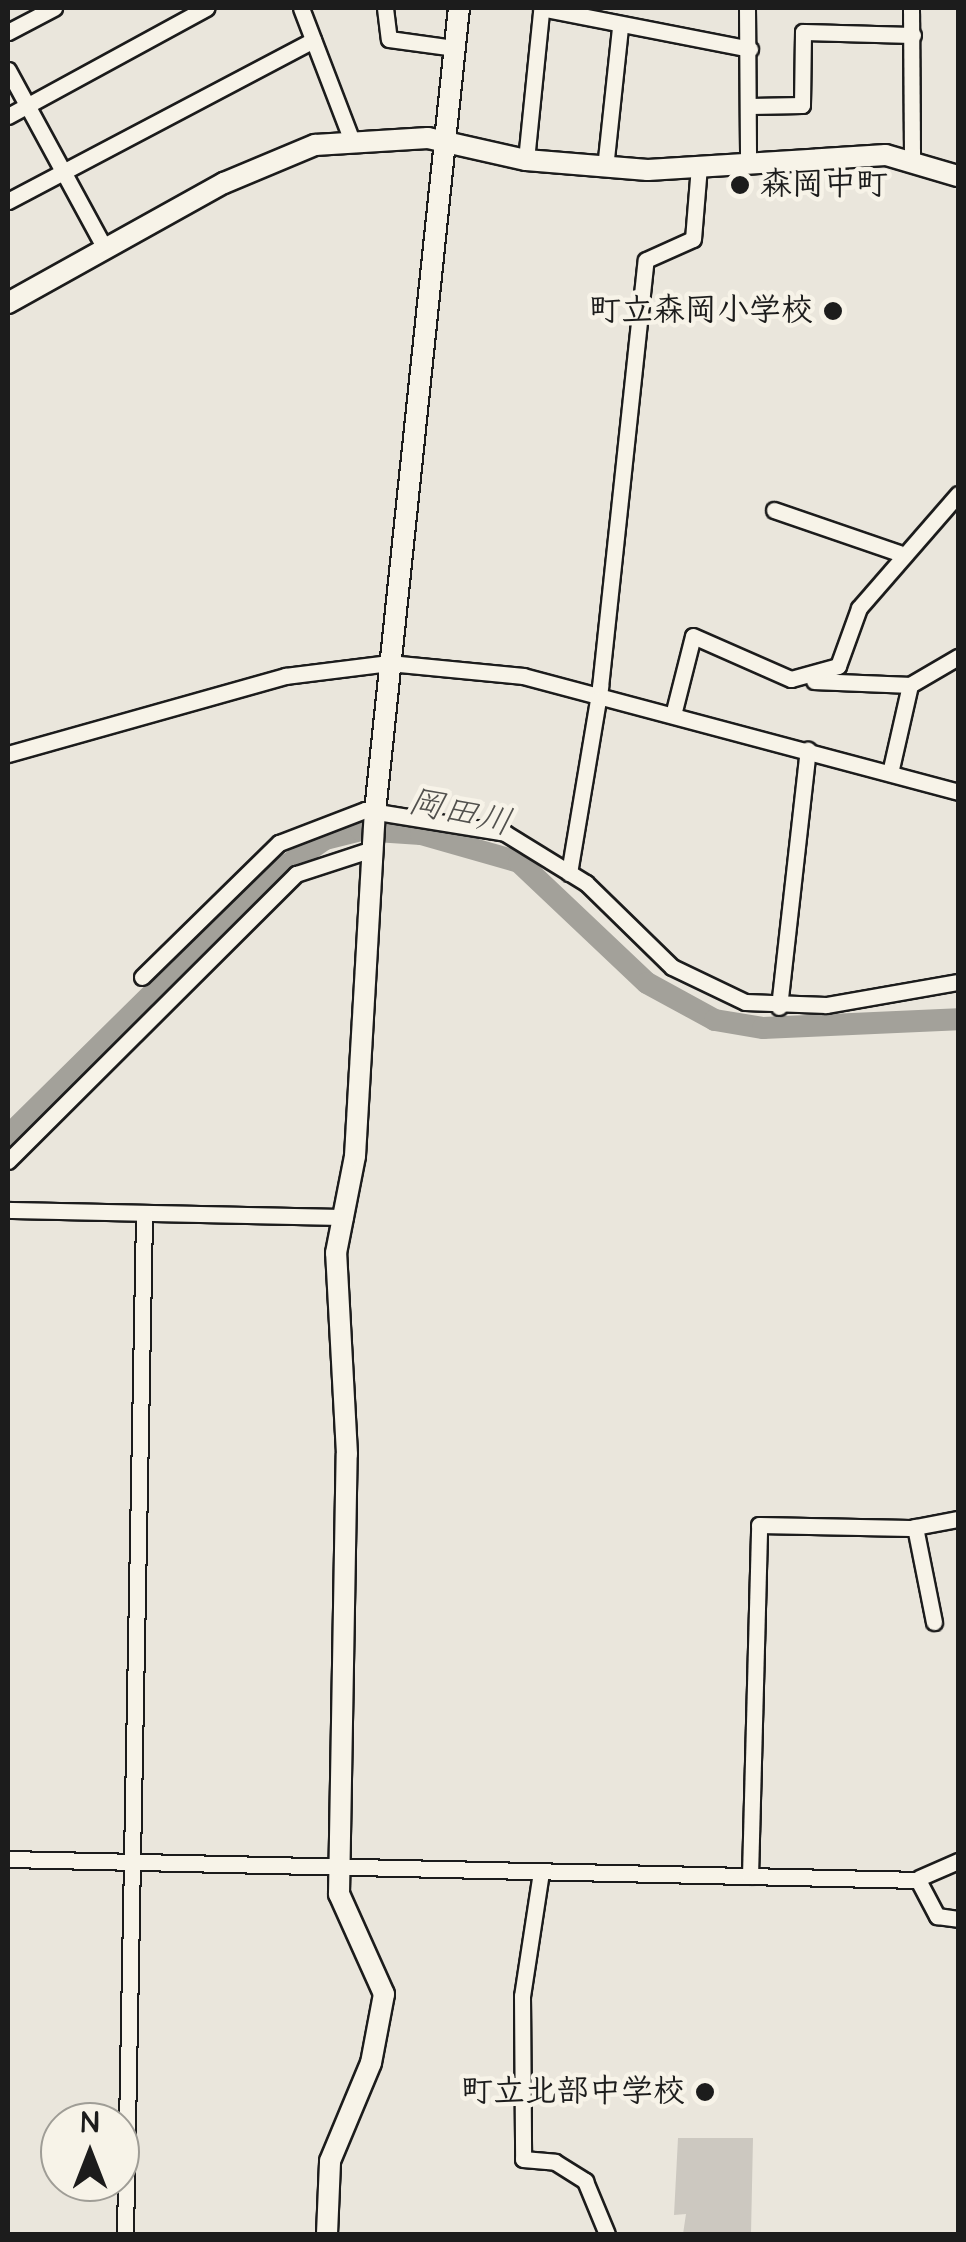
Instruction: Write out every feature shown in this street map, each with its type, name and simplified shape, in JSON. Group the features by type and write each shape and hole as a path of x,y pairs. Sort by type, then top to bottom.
{"street":[{"path":"8,32 54,8"},
{"path":"8,116 206,8"},
{"path":"301,8 352,140"},
{"path":"386,8 389,39 455,48"},
{"path":"327,2234 330,2161 384,2025 378,1966 339,1894 347,1454 334,1310 389,663 458,8"},
{"path":"748,8 748,161"},
{"path":"911,8 912,160"},
{"path":"526,160 541,10 620,28 750,49"},
{"path":"605,168 620,28"},
{"path":"750,106 802,105 803,32 914,35"},
{"path":"8,201 313,40"},
{"path":"8,70 105,249"},
{"path":"8,303 281,156 352,140 444,140 526,160 605,168 748,161 912,160 958,176"},
{"path":"569,873 646,260 693,240 700,166"},
{"path":"810,681 838,666 859,608 899,554 958,494"},
{"path":"774,510 899,554"},
{"path":"673,715 693,636 776,676 810,681 910,685 958,657"},
{"path":"8,754 285,676 389,663 524,676 958,792"},
{"path":"890,773 910,685"},
{"path":"779,1007 808,750"},
{"path":"142,977 279,844 331,816 375,812 505,833 569,873 690,980 779,1007 958,982"},
{"path":"8,1161 296,874 372,849"},
{"path":"8,1210 345,1216"},
{"path":"125,2234 128,1862 144,1214"},
{"path":"750,1876 759,1525 916,1527 958,1520"},
{"path":"916,1527 934,1622"},
{"path":"8,1859 918,1880 937,1916 958,1919"},
{"path":"919,1878 958,1861"},
{"path":"541,1872 522,1996 523,2160 556,2162 585,2181 607,2234"}],"shaded area":[{"path":"678,2138 753,2138 751,2234 683,2234 686,2214 674,2215"}],"waterway":[{"name":"岡田川","path":"8,1136 274,874 325,839 361,830 421,834 519,862 647,983 715,1020 763,1028 958,1019"}],"place":[{"name":"森岡中町","path":"740,185"},
{"name":"町立森岡小学校","path":"833,311"},
{"name":"町立北部中学校","path":"705,2092"}]}
